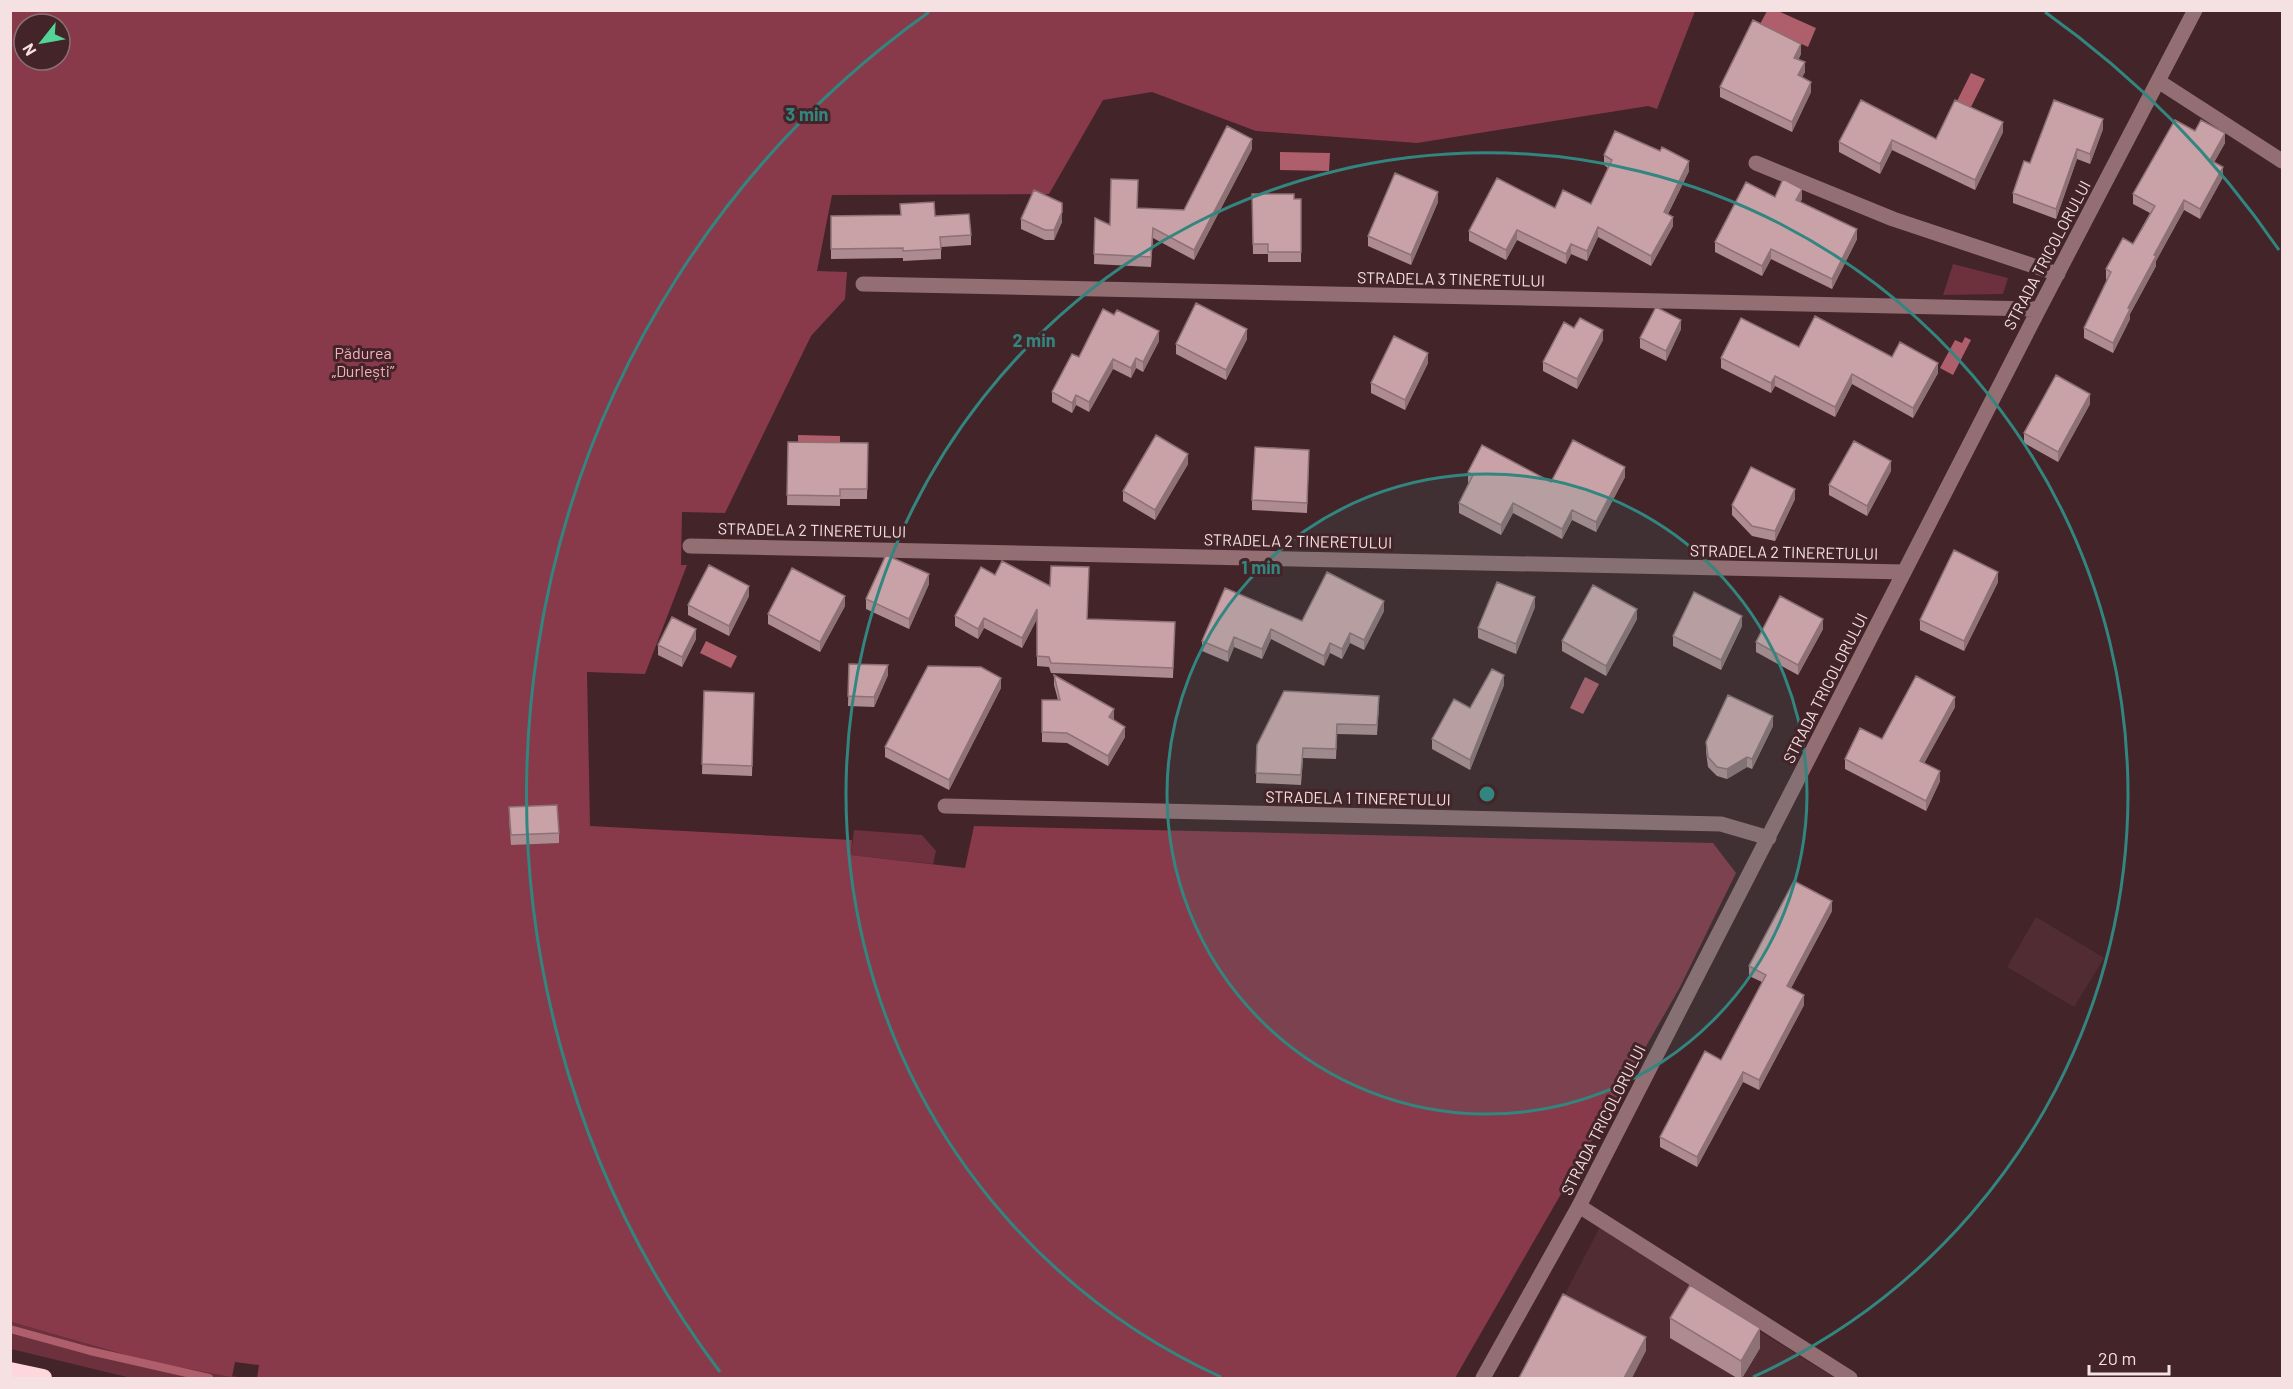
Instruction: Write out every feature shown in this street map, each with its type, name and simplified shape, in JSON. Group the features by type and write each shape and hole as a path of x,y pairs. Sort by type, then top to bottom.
{"highway":[{"path":"10,1371 43,1378"}],"street":[{"name":"STRADA TRICOLORULUI","path":"1483,1378 1579,1206 2038,309 2195,10"},
{"path":"2158,81 2283,161"},
{"path":"1756,163 1893,219 2058,274"},
{"name":"STRADELA 3 TINERETULUI","path":"863,284 2038,309"},
{"name":"STRADELA 2 TINERETULUI","path":"690,546 1904,572"},
{"name":"STRADELA 1 TINERETULUI","path":"945,806 1721,824 1768,838"},
{"path":"1579,1206 1850,1378"}],"shaded area":[{"path":"1767,11 1778,11 1816,28 1808,47 1760,24"},
{"path":"1971,73 1985,79 1969,111 1955,105"},
{"path":"1280,152 1330,153 1329,171 1280,170"},
{"path":"1953,264 2008,278 2003,294 1943,295"},
{"path":"1965,337 1971,340 1953,375 1940,368 1955,340 1962,343"},
{"path":"798,435 840,436 840,449 798,449"},
{"path":"706,641 737,656 731,668 700,653"},
{"path":"1585,677 1599,684 1583,714 1570,708"},
{"path":"854,830 922,835 936,851 933,864 851,855"},
{"path":"2036,917 2104,958 2074,1007 2007,967"},
{"path":"1600,1227 1746,1323 1835,1378 1521,1378"},
{"path":"11,1322 147,1361 244,1378 131,1378 11,1349"}],"green space":[{"name":"Pădurea „Durlești”","path":"10,11 1695,11 1657,109 1648,106 1417,143 1256,131 1152,92 1103,100 1049,194 832,195 817,271 847,272 845,299 811,336 725,513 682,512 681,565 687,565 645,674 587,672 590,826 852,840 851,855 965,868 974,826 1713,843 1736,873 1679,989 1455,1378 257,1378 259,1365 235,1362 232,1377 147,1361 11,1322"}],"building":[{"path":"1753,20 1801,44 1794,58 1805,62 1798,75 1811,82 1792,122 1720,87"},
{"path":"1861,100 1936,139 1955,100 2003,122 1975,180 1892,140 1880,164 1839,142"},
{"path":"2054,100 2103,119 2090,154 2077,149 2056,209 2013,193 2024,161 2030,163"},
{"path":"2175,120 2195,131 2201,120 2225,133 2210,160 2223,167 2200,209 2184,200 2154,255 2156,256 2128,308 2130,309 2113,343 2084,328 2111,272 2106,269 2123,238 2133,244 2155,206 2133,194"},
{"path":"1227,126 1252,139 1194,250 1153,228 1151,257 1094,254 1095,218 1110,225 1111,179 1138,180 1137,208 1184,210"},
{"path":"1615,131 1660,151 1662,147 1689,161 1664,212 1673,217 1651,256 1598,227 1587,251 1571,244 1566,254 1517,230 1506,250 1469,231 1497,178 1555,208 1563,190 1591,204 1612,160 1604,155"},
{"path":"1395,173 1438,192 1411,255 1368,236"},
{"path":"1783,179 1802,189 1796,200 1857,229 1832,279 1771,249 1762,266 1715,242 1746,182 1775,197"},
{"path":"1034,190 1062,203 1062,212 1054,230 1045,230 1021,219"},
{"path":"1252,194 1294,194 1294,199 1301,199 1301,252 1268,252 1268,244 1253,244"},
{"path":"934,202 935,216 969,214 971,235 940,237 941,249 903,251 903,248 831,249 831,216 901,215 900,204"},
{"path":"1196,303 1247,329 1226,370 1176,344"},
{"path":"1656,307 1681,320 1666,351 1640,338"},
{"path":"1103,309 1114,315 1117,310 1159,331 1143,362 1136,358 1131,368 1113,359 1089,402 1076,395 1072,403 1052,392 1072,354 1079,357"},
{"path":"1815,316 1892,357 1900,342 1938,363 1913,408 1852,374 1835,407 1775,376 1771,383 1721,358 1741,318 1799,347"},
{"path":"1580,318 1603,330 1577,379 1543,362 1564,322 1574,328"},
{"path":"1394,336 1428,353 1405,400 1371,383"},
{"path":"2056,375 2090,394 2058,452 2024,433"},
{"path":"1156,435 1188,454 1155,510 1123,491"},
{"path":"1573,440 1625,467 1596,522 1572,510 1562,529 1513,503 1501,525 1459,503 1473,475 1468,472 1482,445 1551,482"},
{"path":"1854,441 1891,461 1867,506 1829,485"},
{"path":"788,442 868,443 867,489 840,489 840,496 787,495"},
{"path":"1255,447 1309,450 1307,503 1252,500"},
{"path":"1751,467 1795,489 1775,531 1752,526 1732,505"},
{"path":"1954,550 1998,572 1964,641 1920,620"},
{"path":"886,555 929,574 909,619 866,599"},
{"path":"1002,561 1050,586 1051,566 1089,567 1087,619 1175,622 1173,668 1051,663 1049,657 1037,656 1037,609 1022,638 984,618 978,629 955,616 981,567 995,575"},
{"path":"709,565 749,586 729,626 688,605"},
{"path":"792,568 845,596 820,642 768,614"},
{"path":"1327,572 1384,601 1364,640 1350,633 1342,649 1330,643 1324,656 1271,629 1262,649 1234,637 1228,652 1202,641 1225,588 1302,621"},
{"path":"1497,582 1535,597 1516,644 1478,628"},
{"path":"1593,585 1637,609 1606,666 1562,641"},
{"path":"1694,592 1742,616 1721,660 1673,636"},
{"path":"1780,596 1823,619 1798,665 1756,642"},
{"path":"672,617 696,629 682,657 658,645"},
{"path":"849,664 888,665 874,697 848,696"},
{"path":"928,666 981,667 1001,678 949,780 885,747"},
{"path":"1492,669 1504,675 1470,760 1432,739 1454,699 1470,708"},
{"path":"1054,675 1114,709 1109,717 1125,727 1108,756 1067,733 1042,732 1042,700 1060,700"},
{"path":"1916,676 1955,697 1920,761 1940,771 1926,801 1845,759 1860,728 1882,739"},
{"path":"704,691 754,693 752,766 702,764"},
{"path":"1284,691 1379,696 1377,725 1337,724 1336,749 1303,748 1301,775 1256,773 1257,745"},
{"path":"1728,695 1773,716 1752,759 1747,757 1727,769 1717,767 1708,757 1706,742"},
{"path":"557,805 559,833 511,835 509,807"},
{"path":"1794,881 1832,901 1787,986 1804,995 1759,1080 1743,1072 1697,1157 1660,1137 1705,1051 1721,1060 1766,975 1749,966"},
{"path":"1690,1285 1760,1328 1741,1361 1670,1318"},
{"path":"1563,1294 1646,1337 1624,1378 1519,1378"}],"waterway":[{"path":"10,1329 90,1351 209,1378"}]}
